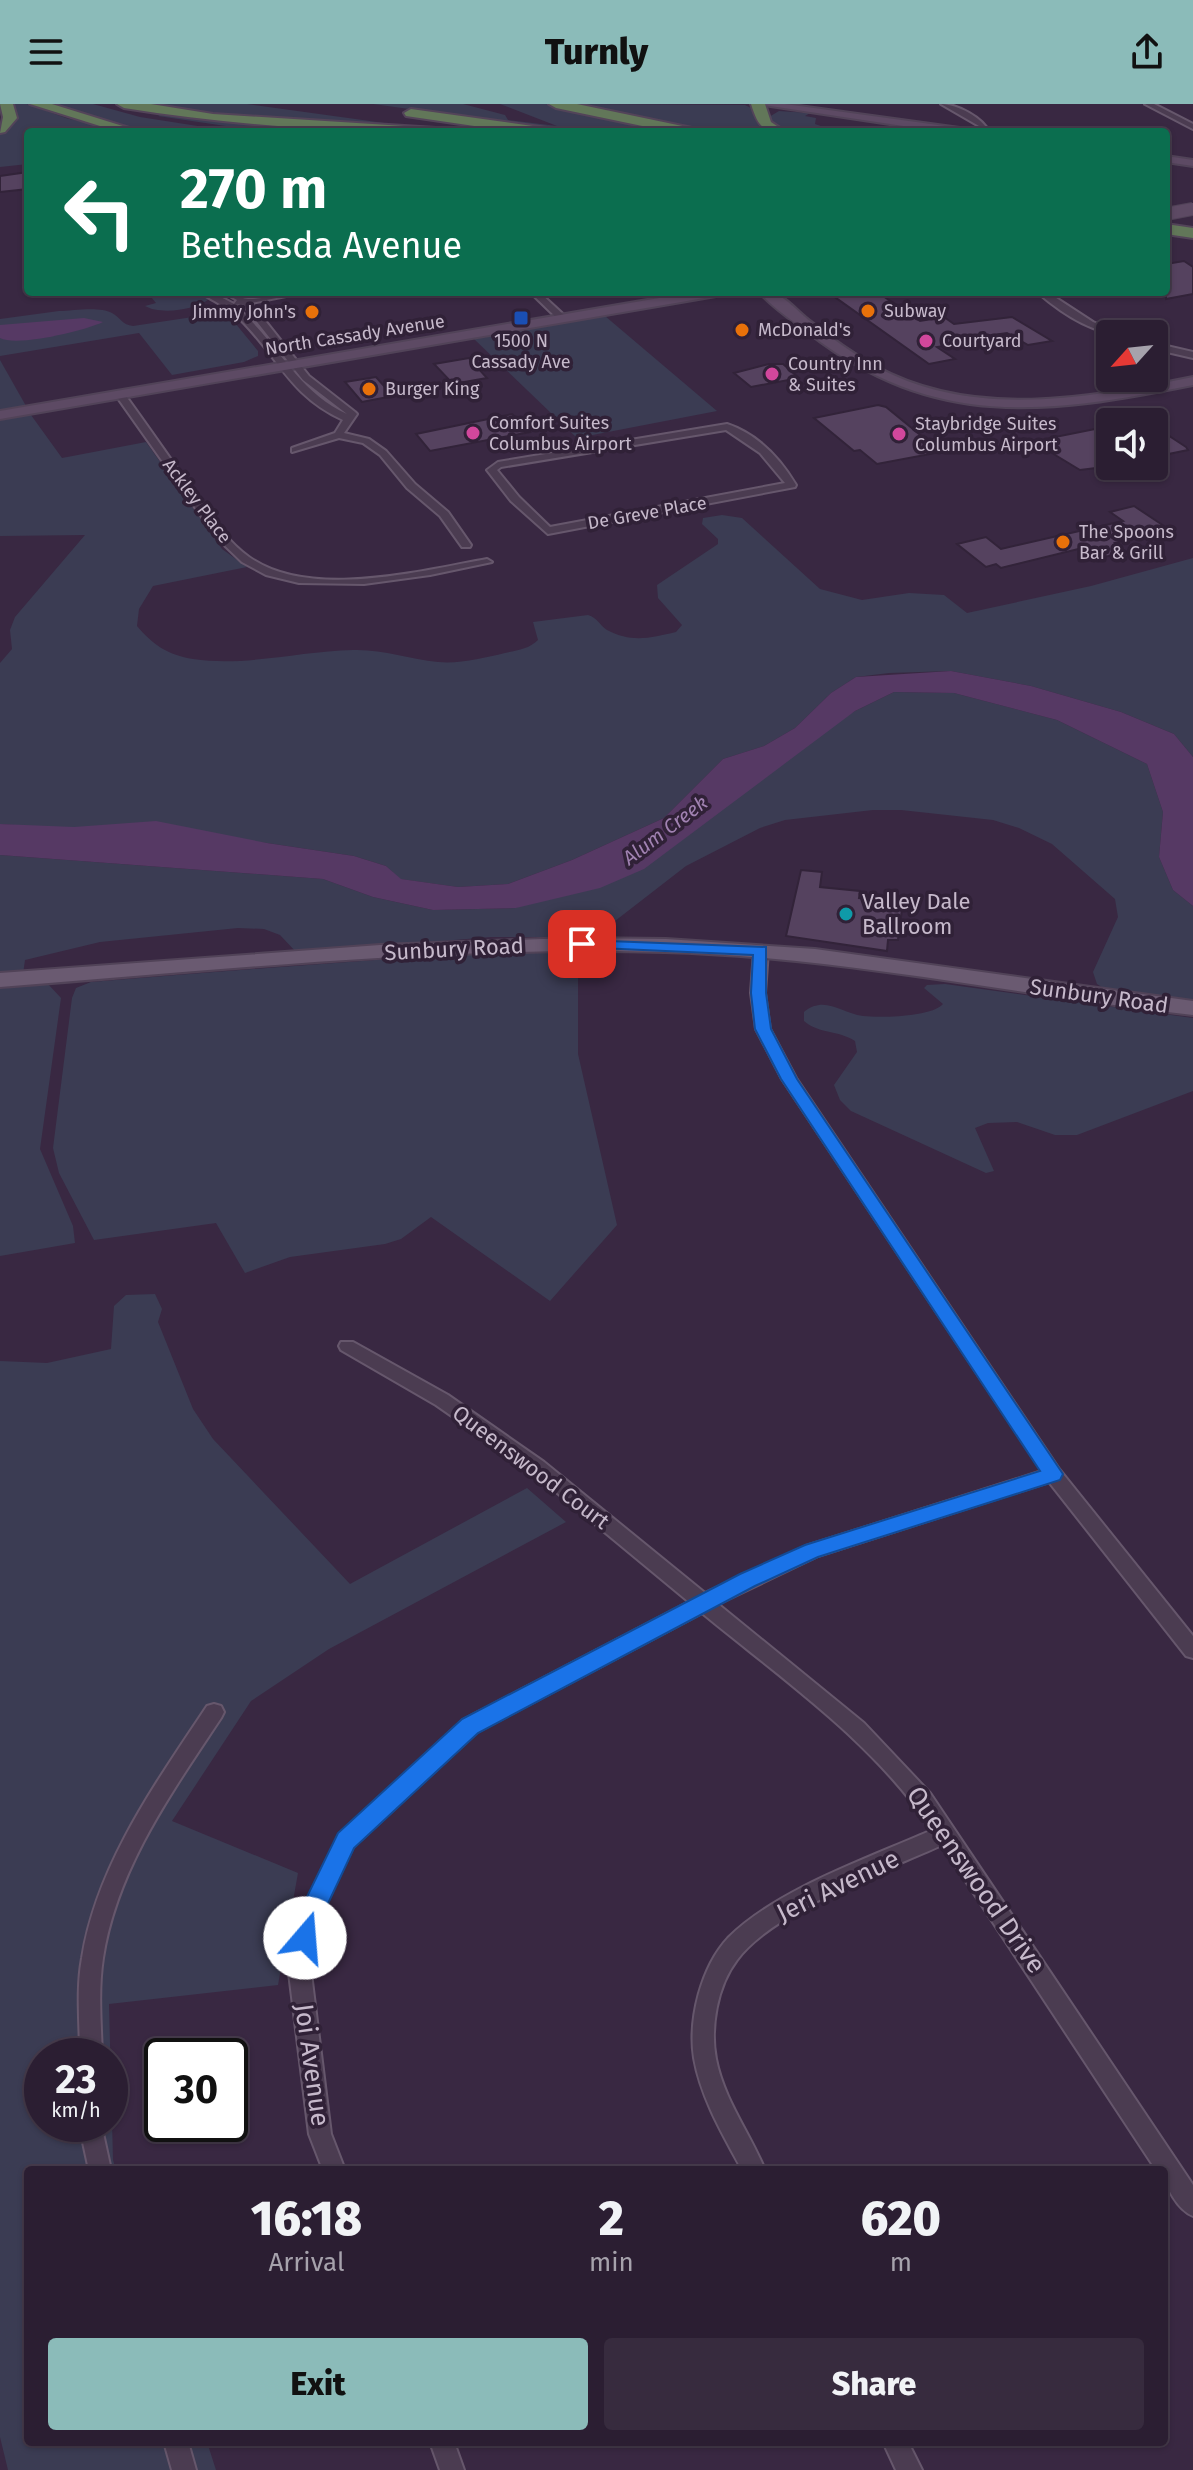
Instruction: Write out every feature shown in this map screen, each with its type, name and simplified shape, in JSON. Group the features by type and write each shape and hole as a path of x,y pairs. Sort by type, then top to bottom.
{"highway":[{"path":"0,129 10,118 6,104"},
{"path":"37,104 121,128"},
{"path":"104,104 171,120 228,128"},
{"path":"124,104 213,118 372,128"},
{"path":"556,104 673,128"},
{"path":"760,104 765,124 772,128"},
{"path":"309,108 450,128"},
{"path":"390,110 518,128"},
{"path":"502,110 550,128"},
{"path":"1170,214 1193,212"},
{"path":"1170,215 1193,222"},
{"path":"1170,230 1193,233"}],"main road":[{"path":"760,104 937,128"},
{"path":"1170,160 1193,163"},
{"name":"North Cassady Avenue","path":"0,415 693,296"},
{"path":"771,296 874,371 899,382 945,395 1007,403 1055,404 1116,397 1193,381"},
{"name":"Sunbury Road","path":"0,980 383,952 552,944 761,951 909,969 1127,1002 1193,1008"}],"street":[{"path":"945,104 983,128"},
{"path":"1149,104 1193,127"},
{"path":"213,296 231,304 289,364"},
{"path":"235,296 245,301 303,389 337,415 347,418 345,429 338,435 295,450"},
{"path":"231,304 277,296"},
{"path":"538,296 563,319"},
{"path":"1047,296 1096,326"},
{"path":"1168,349 1193,355"},
{"name":"Ackley Place","path":"120,394 222,538 249,562 314,582 363,581 487,562"},
{"name":"De Greve Place","path":"727,427 741,432 786,474 791,485 548,531 515,499 493,473 492,470 498,465 727,427"},
{"path":"338,435 366,441 383,453 412,483 411,486 444,514 466,545"},
{"path":"761,951 758,993 763,1029 789,1079 1053,1474 1193,1650"},
{"name":"Queenswood Court","path":"347,1346 442,1400 538,1467 705,1602"},
{"name":"Joi Avenue","path":"332,2166 320,2134 299,1965 312,1911 346,1841 470,1726 705,1602 812,1551 1053,1474"},
{"name":"Queenswood Drive","path":"705,1602 857,1729 914,1788 1167,2166"},
{"path":"91,2038 92,1959 109,1895 150,1808 214,1712"},
{"name":"Jeri Avenue","path":"752,2166 727,2119 705,2057 708,1996 735,1946 780,1911 947,1833"},
{"path":"94,2142 99,2166"},
{"name":"Queenswood Drive","path":"1168,2167 1193,2205"},
{"path":"177,2446 184,2470"},
{"path":"443,2446 452,2470"},
{"path":"897,2446 910,2470"}],"shaded area":[{"path":"10,104 27,104 107,128 24,128 24,164 0,167 0,131 5,128"},
{"path":"44,104 93,104 140,117 210,128 133,128"},
{"path":"130,104 247,104 406,126 223,117"},
{"path":"373,104 463,104 505,115 508,120 557,126 500,104 548,104 664,128 546,128"},
{"path":"568,104 745,105 753,109 758,124 764,128 684,128"},
{"path":"779,111 810,113 805,116 816,118 815,124 826,128 779,128 771,123 769,117"},
{"path":"160,115 352,128 239,128"},
{"path":"150,296 203,296 209,299 187,308 168,311 145,306 156,303"},
{"path":"59,311 107,311 133,326 226,312 258,351 258,356 244,362 172,375 139,333 0,356 0,319"},
{"path":"605,316 717,411 577,438 474,339"},
{"path":"0,360 26,406 0,410"},
{"path":"31,415 62,458 146,442 222,549 247,567 153,586 139,609 137,626 149,639 169,652 193,659 253,660 353,650 438,662 463,661 531,645 538,640 533,622 588,615 607,630 624,637 650,637 676,632 682,625 658,598 657,585 718,544 718,539 702,524 703,518 722,515 742,518 820,589 862,600 909,593 944,595 967,613 1091,586 1193,558 1193,757 1174,734 1121,712 1031,686 951,671 889,673 856,677 831,693 795,728 764,746 723,759 664,818 572,860 508,884 458,887 400,879 386,866 354,856 267,843 0,824 0,663 12,649 10,630 15,617 85,535 0,536 0,419"},
{"path":"894,692 954,693 1057,720 1147,764 1163,812 1159,857 1173,890 1193,906 1193,1003 1108,991 1097,984 1093,972 1118,917 1115,899 1052,844 993,820 901,810 873,810 785,820 760,828 686,866 615,921 578,937 491,937 297,953 280,935 264,929 238,928 100,942 25,960 23,974 0,975 0,855 323,879 373,897 433,910 516,908 855,711"},
{"path":"578,949 578,1054 617,1225 550,1301 431,1217 401,1239 385,1244 290,1257 245,1273 216,1223 94,1240 59,1173 53,1148 72,998 76,988 91,982 274,967"},
{"path":"47,983 61,998 40,1149 73,1226 75,1243 0,1256 0,986"},
{"path":"945,984 1193,1018 1193,1091 1077,1135 1055,1135 1017,1122 988,1123 975,1128 994,1171 986,1173 851,1111 840,1100 834,1085 857,1052 855,1041 810,1025 804,1021 804,1012 826,1005 863,1016 893,1017 928,1012 943,1004 924,988"},
{"path":"155,1294 162,1309 158,1322 193,1409 213,1439 350,1584 527,1488 566,1522 329,1649 251,1701 172,1821 298,1873 278,1985 109,2004 110,2038 24,2038 24,2142 113,2142 115,2166 24,2166 24,2446 208,2446 216,2470 8,2470 0,2437 0,1361 47,1363 111,1349 114,1306 126,1295"}],"water":[{"path":"84,318 103,322 81,330 35,339 0,338 0,325"},
{"name":"Alum Creek","path":"951,671 1031,686 1121,712 1174,734 1193,757 1193,906 1173,890 1159,857 1163,812 1147,764 1057,720 954,693 894,692 855,711 644,869 600,888 516,908 433,910 373,897 323,879 0,855 0,824 74,827 156,821 354,856 386,866 401,879 458,887 508,884 572,860 664,818 723,759 764,746 795,728 831,693 856,677"}],"building":[{"path":"24,173 24,189 0,192 0,176"},
{"path":"1184,261 1193,267 1193,294 1166,299 1170,296 1170,263"},
{"path":"833,296 883,296 920,321 944,317 954,324 1012,317 1052,341 1028,345 1007,333 987,336 986,339 937,347 955,359 929,364"},
{"path":"469,358 487,378 453,384 434,364"},
{"path":"769,364 783,364 799,378 751,387 734,373"},
{"name":"Burger King","path":"376,377 393,396 362,402 345,382"},
{"name":"Staybridge Suites Columbus Airport","path":"878,405 886,407 941,452 877,464 860,450 854,451 814,418"},
{"name":"Comfort Suites Columbus Airport","path":"512,414 530,432 430,451 416,434"},
{"path":"1096,429 1096,468 1080,470 1042,447 1052,445 1049,443 1054,442 1050,438"},
{"path":"1168,435 1186,447 1188,450 1168,454"},
{"path":"1134,506 1164,526 1153,529 1157,532 1115,543 1126,552 1096,559 1082,548 1001,568 996,564 986,567 957,544 986,537 1001,549 1123,521 1110,512"},
{"name":"Valley Dale Ballroom","path":"801,870 822,872 820,887 860,891 859,898 903,902 898,940 888,940 887,951 786,936"}],"place":[{"name":"Subway","path":"868,311"},
{"name":"Jimmy John's","path":"312,312"},
{"name":"1500 N Cassady Ave","path":"521,318"},
{"name":"McDonald's","path":"742,330"},
{"name":"Courtyard","path":"926,341"},
{"name":"Country Inn & Suites","path":"772,374"},
{"name":"Burger King","path":"369,389"},
{"name":"Comfort Suites Columbus Airport","path":"473,433"},
{"name":"Staybridge Suites Columbus Airport","path":"899,434"},
{"name":"The Spoons Bar & Grill","path":"1063,542"},
{"name":"Valley Dale Ballroom","path":"846,914"}],"route":[{"path":"305,1938 312,1911 346,1841 470,1726 747,1580 812,1551 1053,1474 789,1079 763,1029 758,993 761,951 582,944"}]}
